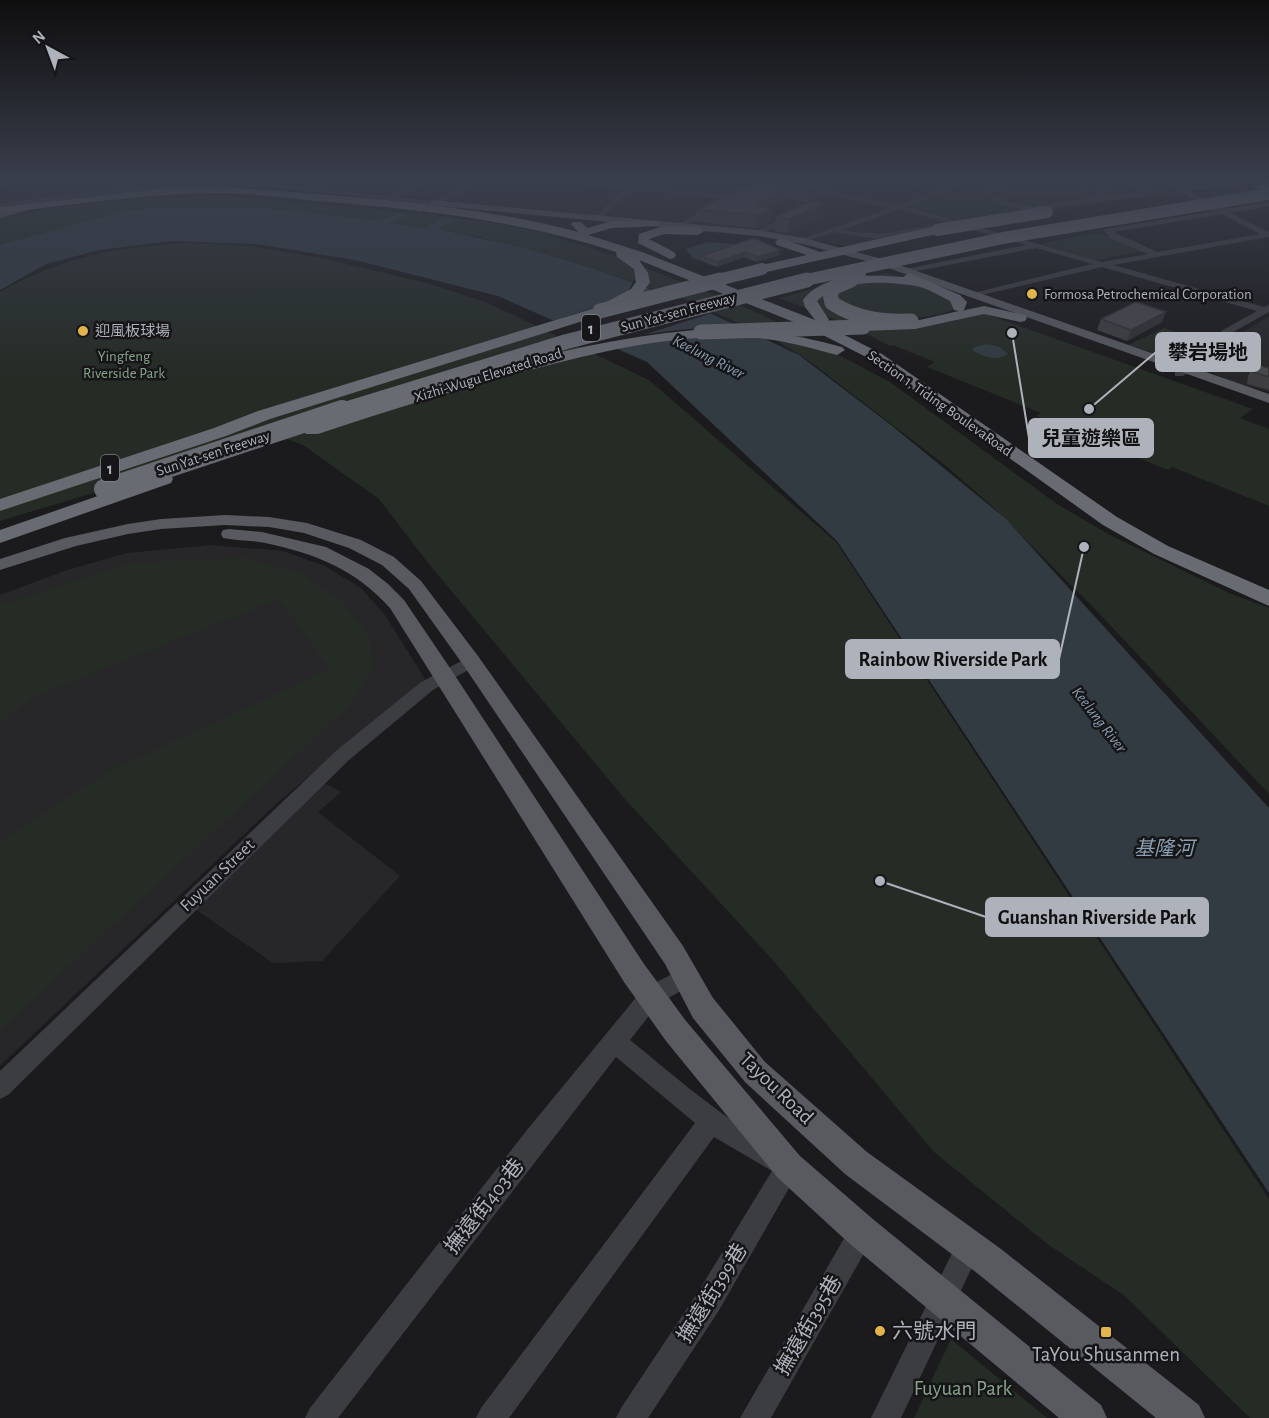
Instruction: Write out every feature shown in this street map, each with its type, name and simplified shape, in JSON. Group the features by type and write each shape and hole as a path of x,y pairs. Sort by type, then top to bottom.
{"highway":[{"path":"593,245 613,251 635,262 641,270 643,282 636,292 600,311"},
{"name":"Section 1, Tiding BoulevaRoad","path":"614,245 816,326 877,357 1110,521 1161,550 1269,598"},
{"name":"Section 1, Tiding BoulevaRoad","path":"628,245 822,320 864,340 912,369 1107,500 1153,527 1258,575"},
{"path":"651,245 738,287"},
{"path":"791,245 814,253 813,257 803,260"},
{"path":"220,432 264,415 382,377 600,311 870,245"},
{"name":"Xizhi-Wugu Elevated Road","path":"0,505 220,432 485,352 777,275 910,245"},
{"name":"Sun Yat-sen Freeway","path":"0,515 325,407 553,339 710,297 937,245"},
{"name":"Sun Yat-sen Freeway","path":"0,525 377,399 675,312 825,275 961,245"},
{"name":"Xizhi-Wugu Elevated Road","path":"0,537 219,460 431,391 644,329 883,269 1000,245"},
{"path":"883,269 835,287 830,293 832,303 859,317 884,321 911,321 942,315 974,304"},
{"path":"822,320 812,308 810,300 822,290 868,280 912,277 960,302 1020,318"},
{"path":"431,391 616,343 701,332 915,325 974,304"},
{"path":"701,332 789,338 849,354 883,373 1051,493 1099,520 1161,550"}],"main road":[{"path":"800,245 840,252"},
{"path":"818,245 912,277"},
{"path":"974,304 1182,372 1269,404"},
{"path":"974,304 1269,399"},
{"path":"0,565 71,542 161,524 225,520 269,522 308,528 355,544 388,561 415,585 471,661"},
{"path":"0,578 86,550 150,538 232,534 295,543 341,560 382,588 397,604 445,676"},
{"name":"Tayou Road","path":"471,661 674,955 703,1008 755,1072 856,1163 969,1246 1186,1418"},
{"name":"Tayou Road","path":"445,676 634,973 676,1032 789,1167 943,1300 1088,1418"}],"street":[{"path":"912,277 1034,245"},
{"path":"1036,245 1267,309"},
{"path":"1134,245 1155,254"},
{"path":"974,304 1103,264 1207,245"},
{"path":"1182,372 1212,352 1224,333 1267,309"},
{"name":"Fuyuan Street","path":"0,1088 342,755 427,686 471,661"},
{"path":"651,996 686,977"},
{"name":"撫遠街403巷","path":"320,1418 536,1139 651,996"},
{"path":"615,1042 711,1121 746,1144 789,1167"},
{"path":"491,1418 711,1121"},
{"name":"撫遠街399巷","path":"631,1418 708,1302 789,1167"},
{"name":"撫遠街395巷","path":"755,1418 862,1232"},
{"path":"886,1418 969,1246"}],"shaded area":[{"path":"1269,316 1269,392 1241,385 1205,370 1218,362 1240,334"},
{"path":"211,545 283,551 325,566 361,588 385,615 425,679 277,803 0,1066 0,595 67,570 127,553"},
{"path":"324,783 341,792 318,812 400,876 322,961 273,963 192,907"}],"green space":[{"path":"509,245 580,245 620,258 763,315 890,382 1057,504 1110,535 1229,593 1269,608 1269,794 1094,608 993,507 946,466 809,361 777,341 694,303 601,271"},
{"path":"1044,245 1129,245 1143,251 1096,260"},
{"name":"Yingfeng Riverside Park","path":"250,246 321,258 430,284 488,303 649,380 836,542 1269,1199 1269,1418 1250,1418 1125,1296 1046,1243 934,1152 771,958 624,798 428,563 379,499 303,445 287,439 237,450 0,521 0,292 68,262 138,247"},
{"path":"886,273 944,293 960,307 928,317 914,318 841,305 837,295 854,281"},
{"path":"839,282 831,294 848,313 851,326 780,298"},
{"path":"980,312 1253,409 1240,418 1269,429 1269,506 1172,467 1168,470 1036,416 1041,413 927,367 935,362 893,345 890,346 859,330 935,324"},
{"path":"1164,328 1208,342 1203,352 1185,362 1128,345"},
{"path":"247,558 301,574 343,603 370,638 372,668 348,707 0,1030 0,841 110,771 330,669 279,599 35,696 0,722 0,605 135,562"},
{"name":"Fuyuan Park","path":"951,1339 1047,1418 914,1418"}],"water":[{"name":"基隆河","path":"0,245 138,245 99,250 46,264 0,290"},
{"name":"基隆河","path":"264,245 512,245 601,271 693,305 799,355 891,425 1005,518 1269,808 1269,1193 837,541 647,362 498,296 355,260"},
{"path":"698,245 748,245 701,260 693,258 686,249"},
{"path":"987,344 1000,347 1008,354 999,358 990,358 972,350 974,347"}],"pier":[{"path":"634,280 642,283 635,293 674,295 715,312 646,334 687,329 746,327 715,334 606,347 549,322 614,301 628,291"}],"building":[{"path":"733,245 770,245 780,250 757,257 745,252 717,262 701,256"},
{"path":"1136,302 1166,312 1131,330 1101,319"},
{"path":"1254,364 1269,368 1269,377 1253,372"}],"place":[{"name":"Formosa Petrochemical Corporation","path":"1032,294"},
{"name":"迎風板球場","path":"83,331"},
{"name":"兒童遊樂區","path":"1012,333"},
{"name":"攀岩場地","path":"1089,409"},
{"name":"Rainbow Riverside Park","path":"1084,547"},
{"name":"Guanshan Riverside Park","path":"880,881"},
{"name":"六號水門","path":"880,1331"},
{"name":"TaYou Shusanmen","path":"1106,1332"}],"water label":[{"name":"Keelung River","path":"709,356"},
{"name":"Keelung River","path":"1100,719"}]}
